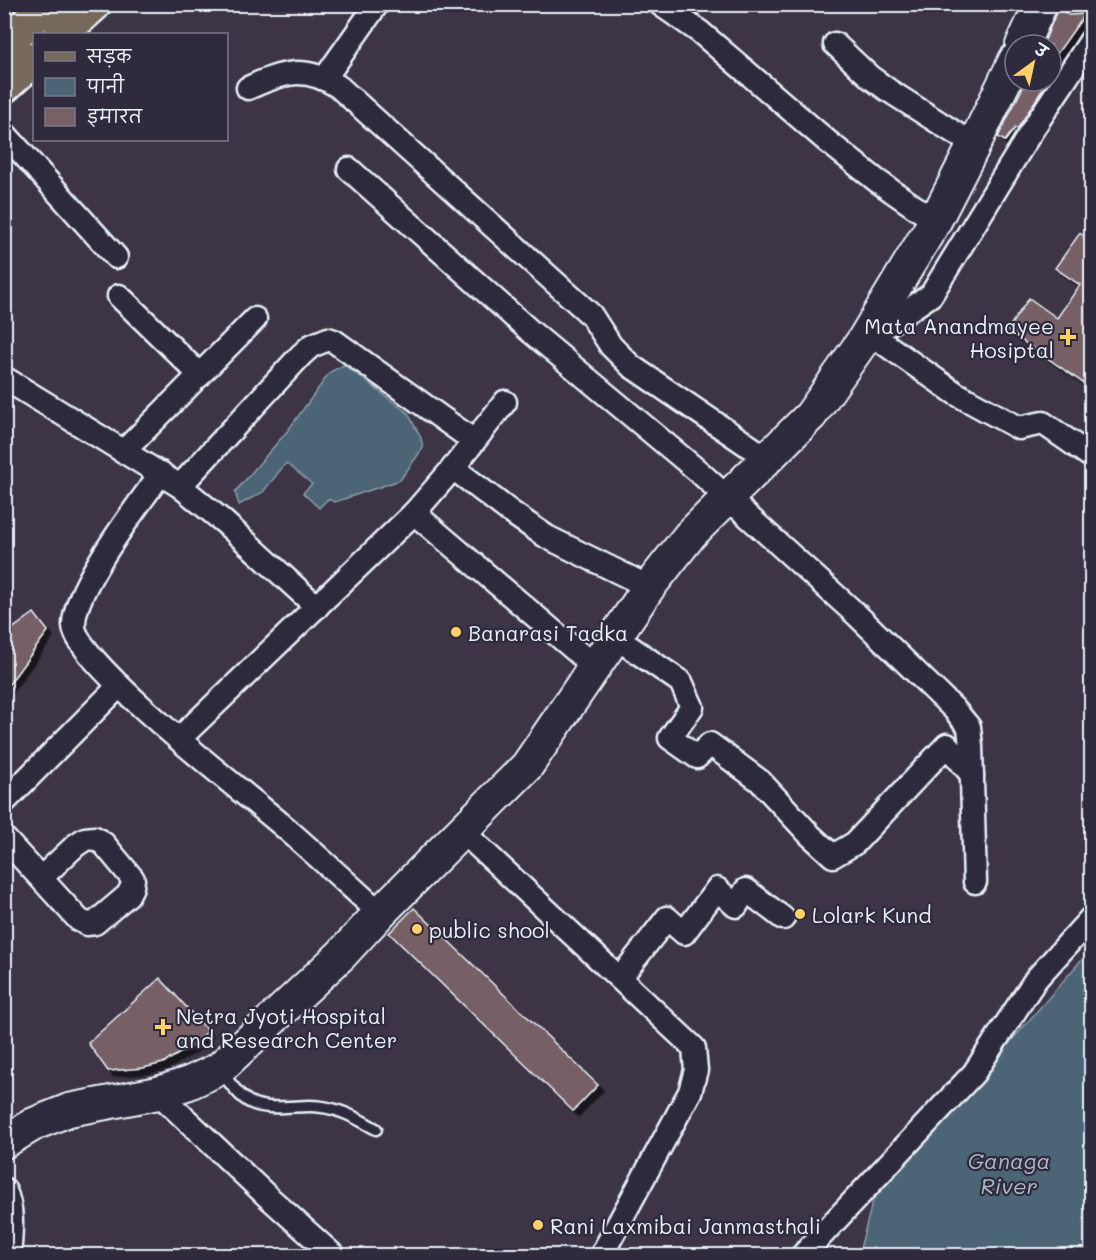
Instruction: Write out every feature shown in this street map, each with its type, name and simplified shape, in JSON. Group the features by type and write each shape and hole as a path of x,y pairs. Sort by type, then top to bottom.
{"main road":[{"path":"4,44 48,4"},
{"path":"62,33 94,4"},
{"path":"4,86 33,60"}],"street":[{"path":"325,78 376,4"},
{"path":"660,4 700,32 876,180 934,221"},
{"path":"1028,33 1041,4"},
{"path":"867,338 931,295 1034,127 1092,39"},
{"path":"835,44 879,83 974,145"},
{"path":"248,88 274,76 287,73 304,72 325,78 363,107 591,315 621,357 768,459"},
{"path":"9,1133 69,1110 158,1093 189,1083 219,1069 341,955 527,765 649,587 690,535 812,415 867,338 934,221 1003,85"},
{"path":"4,133 116,257"},
{"path":"349,169 530,331 729,498 857,615 954,709 969,727 975,882"},
{"path":"119,296 200,375"},
{"path":"123,452 255,319"},
{"path":"867,338 955,393 1019,428 1043,423 1092,457"},
{"path":"180,486 301,355 311,346 328,339 474,441"},
{"path":"4,378 180,486 232,529 317,607"},
{"path":"179,739 414,513 505,402"},
{"path":"453,468 547,537 649,587"},
{"path":"161,473 106,552 82,595 74,625 77,636 119,686 289,831 380,914"},
{"path":"414,513 595,667"},
{"path":"615,637 681,682 692,707 670,738 697,758 710,744 760,781 810,835 833,856 855,843 947,745 972,775"},
{"path":"4,802 119,686"},
{"path":"462,831 694,1048 696,1071 690,1092 601,1256"},
{"path":"4,837 41,878"},
{"path":"620,978 667,918 684,933 717,889 736,906 746,890 783,918"},
{"path":"802,1256 974,1073 1036,979 1092,917"},
{"path":"158,1093 334,1256"},
{"path":"4,1189 9,1198 12,1228 9,1256"}],"lane":[{"path":"219,1069 245,1099 254,1104 332,1108 376,1129"}],"water":[{"path":"344,365 408,413 421,438 423,448 400,480 335,502 328,499 319,508 303,493 312,484 286,463 263,492 239,505 235,492 289,429 330,372"},
{"name":"Ganaga River","path":"1091,949 1091,1255 858,1256 873,1200"}],"building":[{"path":"1058,8 1069,15 1085,14 1063,45 1063,33 1048,33"},
{"path":"1020,93 1040,93 1018,128 1015,128 1005,141 998,137"},
{"path":"1080,233 1092,242 1092,389 1007,330 1029,298 1057,318 1080,285 1055,268"},
{"path":"34,613 48,631 4,691 4,635"},
{"path":"414,908 598,1085 573,1111 389,933"},
{"path":"160,978 208,1031 192,1046 163,1063 143,1068 108,1071 88,1043"}],"place":[{"name":"Mata Anandmayee Hosiptal","path":"1068,337"},
{"name":"Banarasi Tadka","path":"456,632"},
{"name":"Lolark Kund","path":"800,914"},
{"name":"public shool","path":"417,929"},
{"name":"Netra Jyoti Hospital and Research Center","path":"163,1027"},
{"name":"Rani Laxmibai Janmasthali","path":"538,1225"}]}
